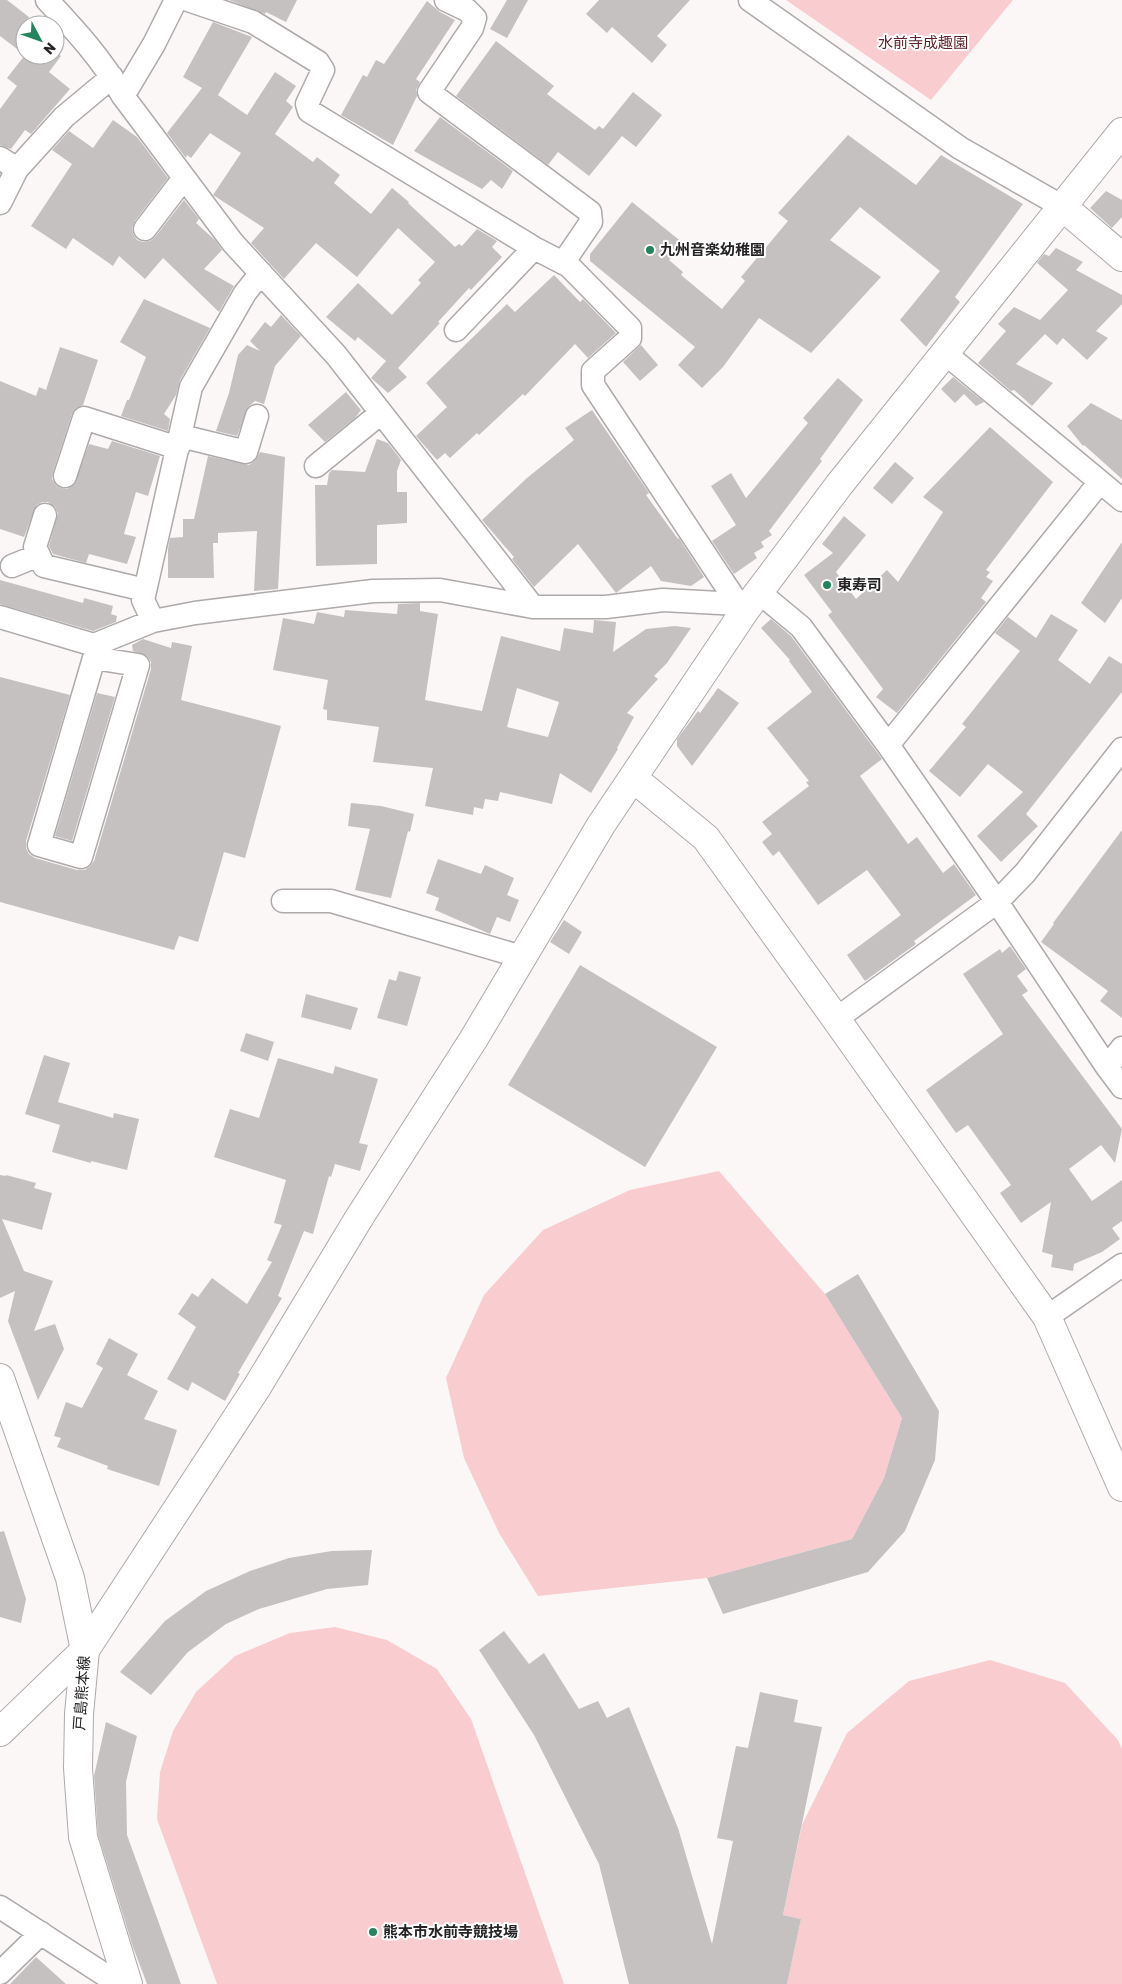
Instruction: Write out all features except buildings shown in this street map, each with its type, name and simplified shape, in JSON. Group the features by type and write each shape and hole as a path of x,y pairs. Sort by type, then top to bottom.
{"street":[{"path":"47,0 88,44 233,243 336,355 533,607"},
{"path":"0,204 9,163 64,117 118,86 154,44 176,0"},
{"path":"188,0 253,22 318,62 323,70 306,104 309,111 534,248 569,266 630,328 630,338 594,371 592,384 748,602"},
{"path":"446,0 467,10 475,18 472,28 429,92 590,212 591,222 563,263"},
{"path":"750,0 960,148 1063,206 1122,257"},
{"path":"0,1732 85,1650 257,1387 359,1218 473,1040 601,825 748,602 839,485 946,354 1122,132"},
{"path":"145,229 184,178"},
{"path":"456,330 534,248"},
{"path":"153,622 143,600 191,387 246,293 262,273"},
{"path":"946,354 1122,500"},
{"path":"316,466 381,413"},
{"path":"65,476 84,418 179,442 246,452 257,416"},
{"path":"888,744 1100,482"},
{"path":"45,515 35,547 44,566 145,590"},
{"path":"12,566 39,555"},
{"path":"0,617 94,645 153,622 195,613 373,591 440,590 533,607 606,608 662,600 748,602 801,627 888,744 1122,1087"},
{"path":"94,658 138,665 81,857 39,845 94,658"},
{"path":"836,1019 997,902 1025,873 1122,750"},
{"path":"633,778 706,838 1047,1317 1122,1487"},
{"path":"283,902 331,901 522,957"},
{"path":"1107,1067 1122,1048"},
{"path":"1047,1317 1122,1265"},
{"name":"戸島熊本線","path":"0,1378 70,1578 85,1650 79,1714 78,1768 83,1837 128,1984"},
{"path":"0,1906 119,1984"},
{"path":"0,1973 41,1933"}],"green space":[{"name":"水前寺成趣園","path":"786,0 1013,0 931,100"},
{"path":"719,1171 825,1294 902,1418 884,1478 852,1539 707,1578 538,1596 499,1533 464,1458 446,1378 484,1295 543,1230 630,1190"},
{"path":"335,1627 387,1640 437,1669 471,1719 564,1984 217,1984 157,1819 160,1772 173,1731 196,1692 235,1656 290,1633"},
{"path":"990,1660 1065,1683 1118,1740 1122,1749 1122,1984 787,1984 801,1919 783,1915 802,1825 847,1733 909,1681"}],"place":[{"name":"九州音楽幼稚園","path":"650,250"},
{"name":"東寿司","path":"827,585"},
{"name":"熊本市水前寺競技場","path":"373,1932"}]}
